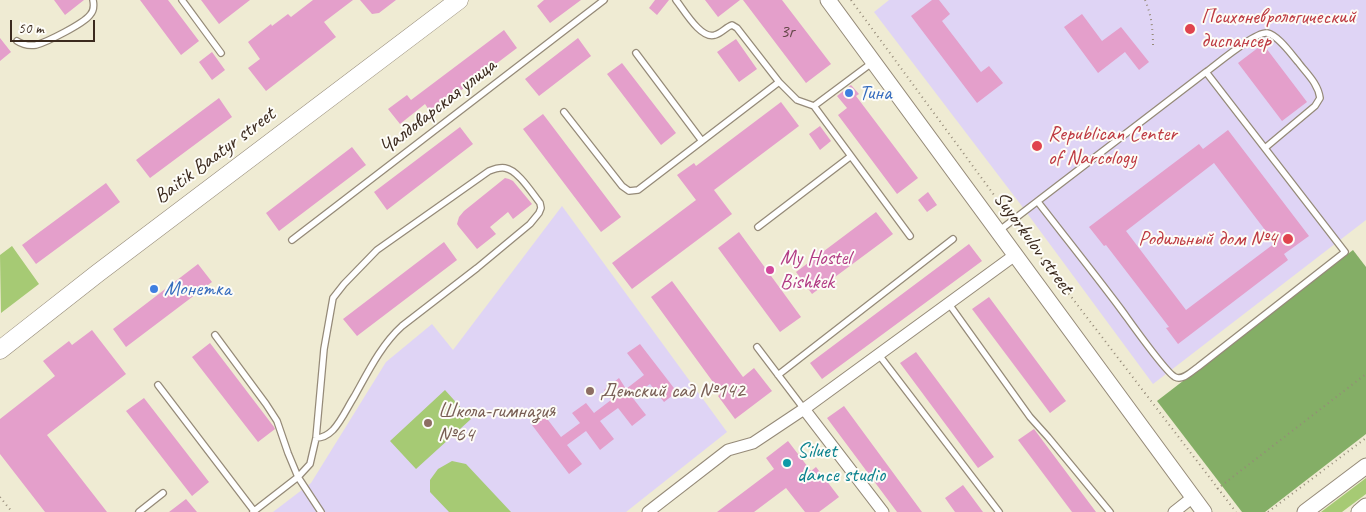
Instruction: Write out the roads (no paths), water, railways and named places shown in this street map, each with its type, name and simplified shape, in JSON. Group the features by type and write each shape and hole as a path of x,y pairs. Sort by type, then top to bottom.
{"main road":[{"name":"Baitik Baatyr street","path":"1,346 459,0"}],"street":[{"name":"Suyorkulov street","path":"828,0 1204,512"},
{"path":"648,512 728,450 754,443 804,409 1015,255"},
{"path":"804,409 883,512"},
{"path":"1305,512 1366,466"},
{"path":"1174,512 1193,497"},
{"path":"1359,512 1366,506"}],"lane":[{"path":"17,41 26,45 36,45 74,27 92,14 93,0"},
{"path":"182,0 221,53"},
{"name":"Чалдоварская улица","path":"292,240 604,0"},
{"path":"676,0 702,33 709,36 717,35 727,26 732,25 737,28 779,82 797,100 814,106 910,236"},
{"path":"998,231 1206,72 1255,36 1267,33 1284,45 1317,86 1320,98 1315,106 1265,148"},
{"path":"636,53 702,141"},
{"path":"814,106 873,62"},
{"path":"1038,202 1174,377 1183,377 1345,252 1206,72"},
{"path":"564,112 622,186 629,191 638,190 779,82"},
{"path":"758,227 851,156"},
{"path":"158,385 253,512 298,477 310,464 316,438 324,349 333,298 377,250 488,171 503,168 517,174 540,203 539,213 530,224 391,336 340,420 329,433 321,438 316,438"},
{"path":"778,375 953,239"},
{"path":"949,304 1030,417 1110,512"},
{"path":"215,335 277,421 298,477 321,512"},
{"path":"757,347 804,409"},
{"path":"878,355 999,512"},
{"path":"139,512 164,494"}],"place":[{"name":"Психоневрологический диспансер","path":"1190,29"},
{"name":"Тина","path":"849,93"},
{"name":"Republican Center of Narcology","path":"1037,146"},
{"name":"Родильный дом №4","path":"1288,239"},
{"name":"My Hostel Bishkek","path":"770,270"},
{"name":"Монетка","path":"154,289"},
{"name":"Детский сад №142","path":"590,391"},
{"name":"Школа-гимназия №64","path":"428,423"},
{"name":"Siluet dance studio","path":"787,463"}]}
